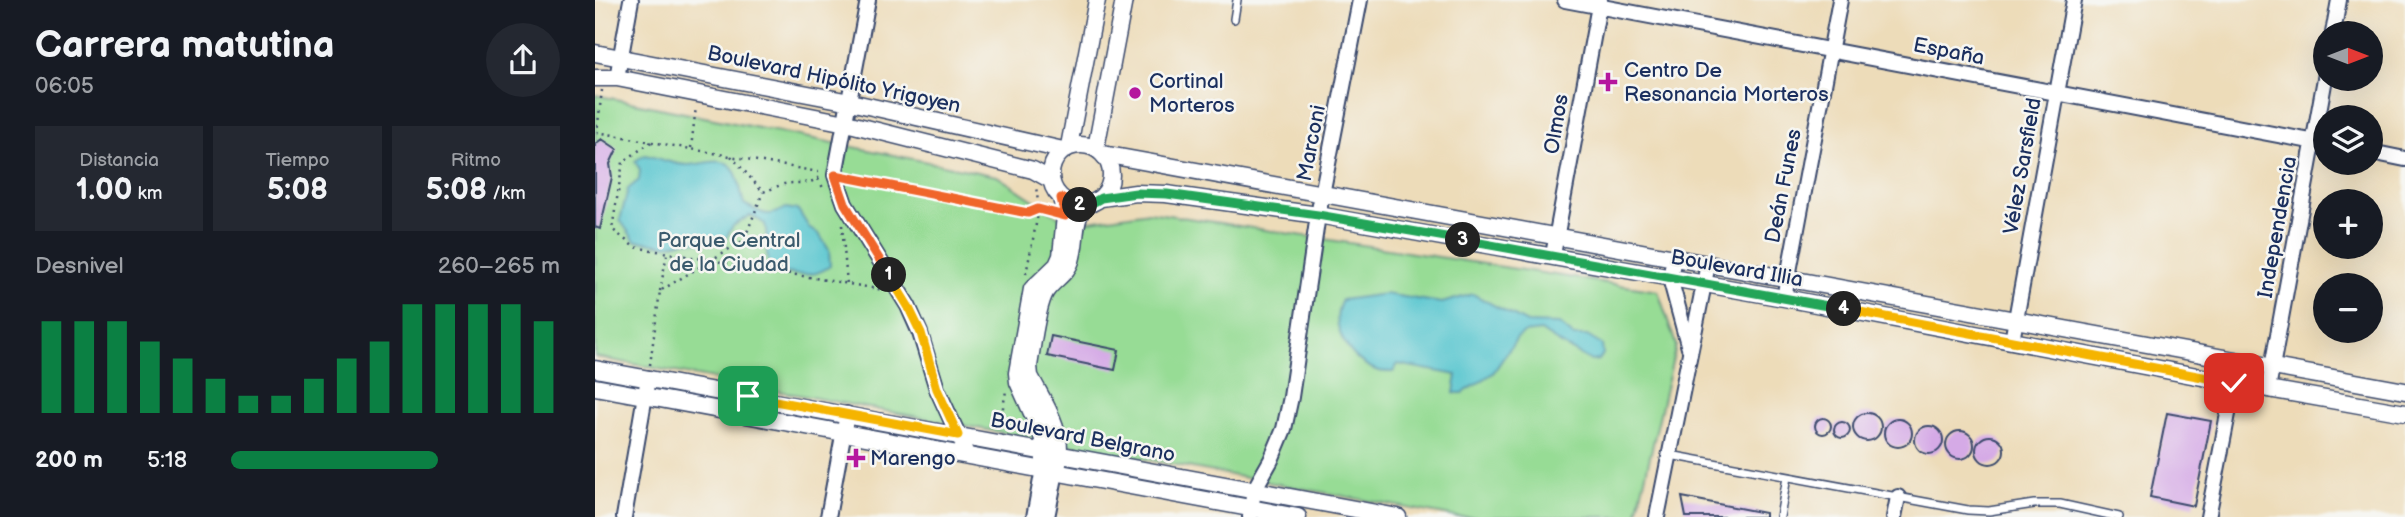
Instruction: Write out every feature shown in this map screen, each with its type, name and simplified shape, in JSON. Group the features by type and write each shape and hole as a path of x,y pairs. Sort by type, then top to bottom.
{"street":[{"path":"605,79 621,57 631,0"},
{"path":"868,0 846,123 829,174 905,300 921,333 937,389 967,454"},
{"path":"1097,0 1066,148 1053,163 1051,180 1061,198 1085,205 1101,198 1107,190 1111,171 1100,151 1124,0"},
{"name":"Marconi","path":"1254,490 1284,429 1318,215 1360,0"},
{"name":"España","path":"1565,0 1599,3 2313,142"},
{"name":"Deán Funes","path":"1784,298 1840,0"},
{"name":"Vélez Sarsfield","path":"2012,341 2074,0"},
{"path":"2335,21 2339,0"},
{"name":"Olmos","path":"1553,255 1599,3"},
{"name":"Boulevard Hipólito Yrigoyen","path":"595,53 850,102 1066,148"},
{"name":"Boulevard Hipólito Yrigoyen","path":"605,79 846,123 1033,170 1051,180"},
{"path":"1066,148 1078,144 1100,151"},
{"name":"Boulevard Illia","path":"1100,151 2405,391"},
{"path":"2383,154 2405,159"},
{"name":"Independencia","path":"2268,389 2313,175"},
{"name":"Boulevard Illia","path":"1101,198 1136,193 1167,194 1318,215 1553,255 2405,413"},
{"path":"1034,517 1058,432 1030,376 1032,289 1057,265 1061,256 1065,216 1061,198"},
{"path":"1030,329 1046,291 1068,269 1076,222 1085,205"},
{"path":"1674,258 1670,278 1690,353"},
{"path":"1657,515 1707,264"},
{"name":"Boulevard Belgrano","path":"595,369 958,435 1250,513 1298,517"},
{"path":"624,517 648,378"},
{"path":"2208,517 2234,383"},
{"name":"Boulevard Belgrano","path":"595,387 967,454 1051,462 1254,490 1398,517"},
{"path":"828,517 847,414"},
{"path":"1047,517 1051,462"},
{"path":"1250,513 1254,490"},
{"path":"1894,517 1898,497"}],"lane":[{"path":"1234,19 1237,0"},
{"path":"1671,449 1787,477 1968,510 1989,511 2034,504 2060,504 2119,517"},
{"path":"1780,517 1787,477"}],"path":[{"path":"605,79 597,132 1028,213 1038,209 1065,216"},
{"path":"691,148 698,95"},
{"path":"651,142 623,162 612,229 634,247 847,284 905,300"},
{"path":"731,156 762,195"},
{"path":"660,291 744,240 762,195 785,184 808,183 829,174"},
{"path":"818,179 830,198"},
{"path":"841,218 847,284"},
{"path":"648,378 667,253"}],"green space":[{"name":"Parque Central de la Ciudad","path":"595,95 997,176 1070,224 1149,212 1658,291 1676,345 1636,517 1456,517 595,357"}],"water":[{"path":"645,155 682,165 717,162 728,164 737,175 744,204 765,214 786,208 798,210 810,229 819,234 829,250 830,266 809,275 772,269 768,258 765,224 751,215 733,226 724,241 687,241 667,245 635,241 620,220 628,189 639,180 640,170 635,161"},
{"path":"1385,294 1442,303 1473,294 1527,323 1559,324 1573,336 1587,336 1602,345 1603,354 1599,360 1591,361 1541,331 1524,333 1517,338 1493,373 1463,393 1454,393 1457,375 1398,364 1393,372 1379,371 1366,365 1350,350 1339,331 1338,310 1342,300"}],"building":[{"path":"602,139 617,149 610,164 612,177 600,229 595,227 595,144"},
{"path":"1051,336 1119,350 1115,370 1047,356"},
{"path":"1867,413 1877,417 1881,427 1877,437 1867,441 1857,437 1853,427 1857,417"},
{"path":"2167,413 2211,421 2194,506 2150,497"},
{"path":"1823,418 1829,420 1829,432 1823,434 1817,432 1815,426 1817,420"},
{"path":"1898,419 1908,423 1912,433 1908,443 1898,447 1888,443 1884,433 1888,423"},
{"path":"1842,422 1848,424 1848,436 1842,438 1836,436 1834,430 1836,424"},
{"path":"1929,426 1939,430 1943,440 1939,450 1929,454 1919,450 1915,440 1919,430"},
{"path":"1960,431 1970,435 1974,445 1970,455 1960,459 1950,455 1946,445 1950,435"},
{"path":"1990,436 2000,440 2004,450 2000,460 1990,464 1980,460 1976,450 1980,440"},
{"path":"1682,497 1765,513 1765,517 1686,517"}],"place":[{"name":"Centro De Resonancia Morteros","path":"1608,82"},
{"name":"Cortinal Morteros","path":"1135,93"},
{"name":"Marengo","path":"856,458"}],"route":[{"path":"748,396 958,435 937,389 921,333 901,293 845,204 835,175 1028,213 1038,209 1065,216 1061,198 1077,205 1085,205 1101,198 1136,193 1167,194 1318,215 1553,255 2234,383"}]}
